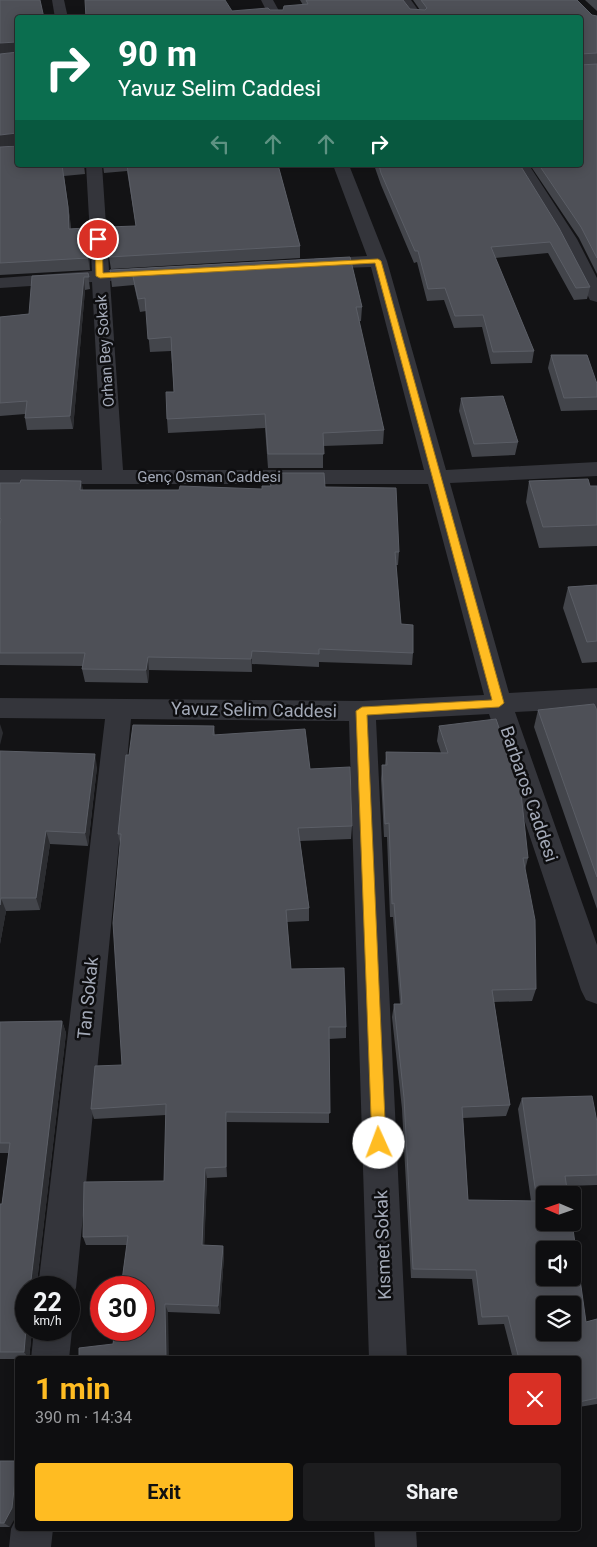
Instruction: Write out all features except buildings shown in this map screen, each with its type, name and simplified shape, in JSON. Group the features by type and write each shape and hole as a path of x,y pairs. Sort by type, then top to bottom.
{"street":[{"path":"58,0 61,15"},
{"path":"266,0 275,15"},
{"path":"404,0 416,15"},
{"name":"Orhan Bey Sokak","path":"94,167 113,477"},
{"name":"Barbaros Caddesi","path":"342,167 378,261 499,703 597,990"},
{"path":"522,167 568,239 597,296"},
{"path":"298,265 378,261"},
{"path":"0,283 169,272"},
{"name":"Genç Osman Caddesi","path":"0,477 438,476 597,469"},
{"name":"Yavuz Selim Caddesi","path":"0,708 362,711 597,698"},
{"name":"Tan Sokak","path":"59,1276 118,709"},
{"name":"Kısmet Sokak","path":"362,711 388,1356"},
{"path":"50,1356 52,1341"},
{"path":"30,1547 32,1531"},
{"path":"395,1531 396,1547"}],"route":[{"path":"98,239 100,276 378,261 499,703 362,711 379,1143"}]}
